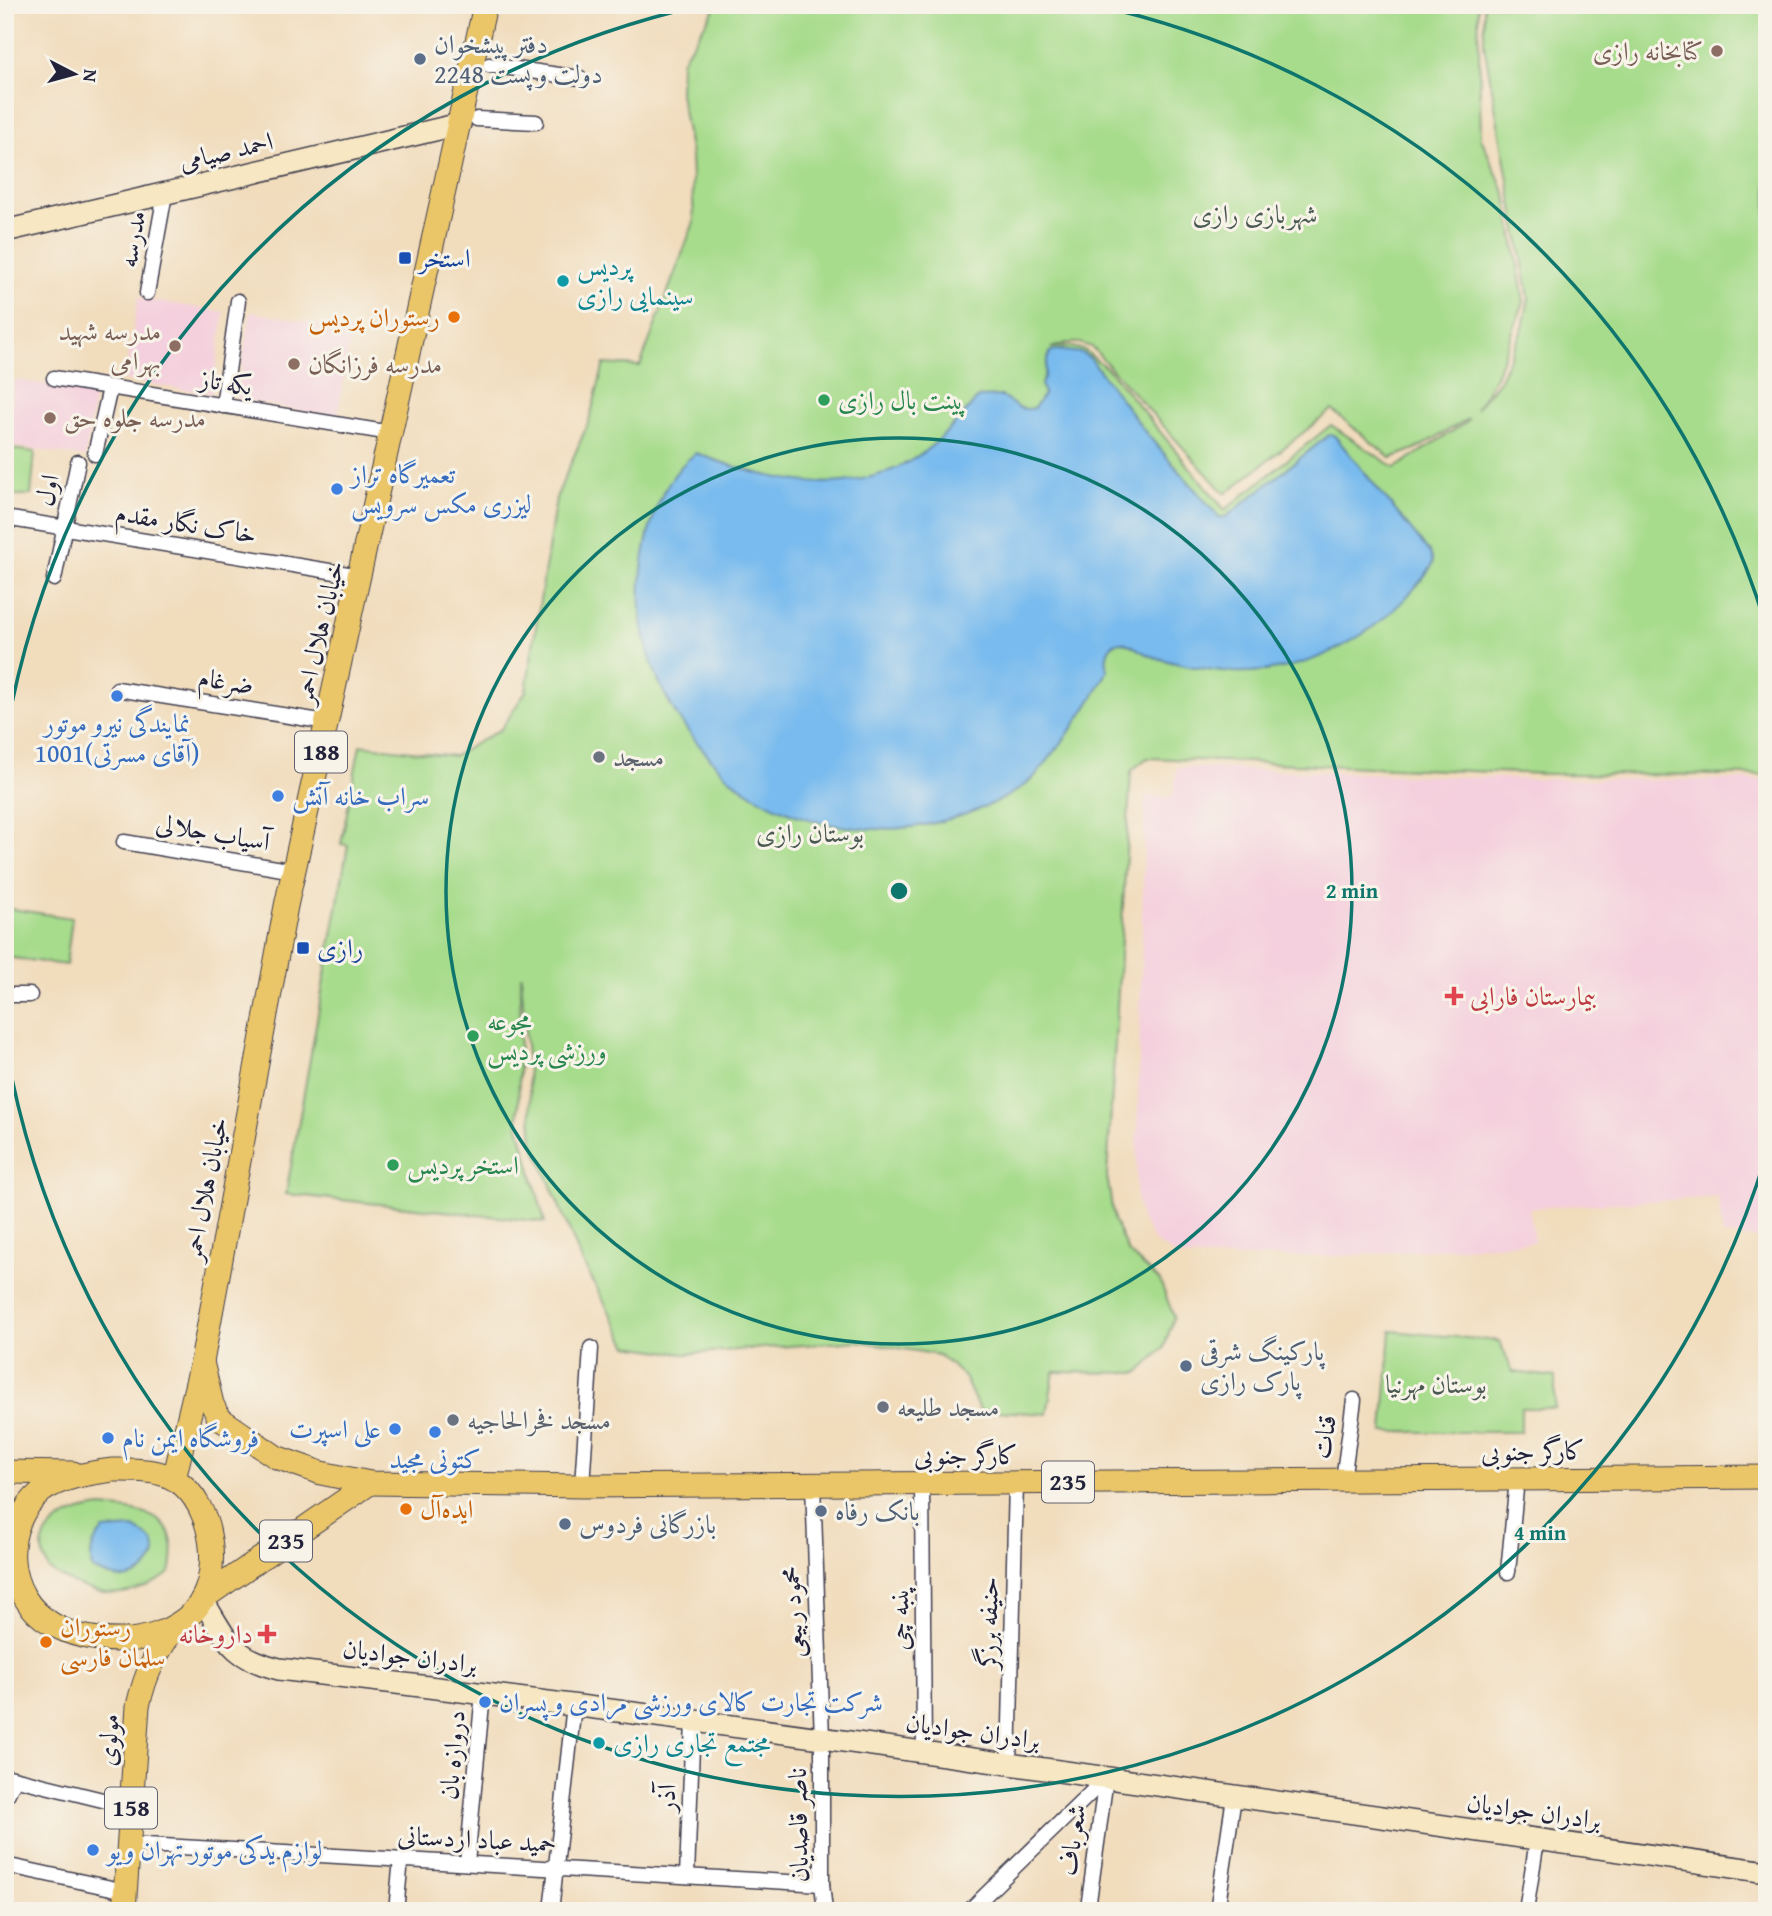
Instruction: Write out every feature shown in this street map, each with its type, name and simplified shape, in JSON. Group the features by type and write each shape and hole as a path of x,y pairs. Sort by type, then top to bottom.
{"main road":[{"name":"خیابان هلال احمر","path":"174,1479 202,1362 294,871 391,433 468,122 485,5"},
{"name":"کارگر جنوبی","path":"202,1362 212,1404 219,1418 276,1457 321,1473 370,1483 582,1486 1767,1477"},
{"path":"5,1472 91,1473 133,1470 174,1479 188,1489 198,1502 207,1522 211,1565 202,1599 193,1612 176,1625 152,1636 120,1640 70,1633 50,1623 23,1596 8,1562 11,1537 21,1513 32,1499 53,1486 91,1473"},
{"name":"235","path":"202,1599 370,1483"},
{"name":"مولوی","path":"124,1901 138,1706 144,1678 151,1662 176,1625"}],"street":[{"path":"489,65 580,78"},
{"path":"468,122 536,122"},
{"name":"احمد صیامی","path":"5,231 468,122"},
{"name":"مدرسه","path":"147,293 165,194"},
{"path":"223,406 238,301"},
{"name":"یکه تاز","path":"54,379 391,433"},
{"path":"95,454 110,388"},
{"name":"اول","path":"54,579 78,462"},
{"name":"خاک‌ نگار‌ مقدم","path":"5,518 360,576"},
{"name":"ضرغام","path":"117,689 327,722"},
{"name":"آسیاب جلالی","path":"124,842 294,871"},
{"path":"5,995 30,995"},
{"path":"582,1486 591,1348"},
{"name":"قنات","path":"1343,1480 1353,1400"},
{"path":"1508,1572 1517,1479"},
{"name":"پنبه چی","path":"922,1483 924,1753"},
{"name":"حنیفه برزگر","path":"1009,1765 1016,1483"},
{"name":"محمود ربیعی","path":"813,1484 822,1739"},
{"name":"برادران جوادیان","path":"202,1599 232,1647 244,1658 279,1669 693,1721 1767,1872"},
{"name":"دروازه بان","path":"467,1863 483,1693"},
{"path":"551,1911 574,1705"},
{"name":"آذر","path":"687,1876 693,1721"},
{"name":"ناصر قاصدیان","path":"822,1739 822,1884 825,1911"},
{"path":"7,1795 10,1778 131,1807"},
{"path":"968,1911 1106,1778"},
{"name":"شعرباف","path":"1086,1910 1106,1778"},
{"path":"1217,1911 1234,1797"},
{"path":"1526,1911 1537,1840"},
{"name":"حمید عباد اردستانی","path":"128,1844 822,1884"},
{"path":"396,1911 401,1859"},
{"path":"5,1866 124,1901"}],"shaded area":[{"name":"مدرسه شهید بهرامی","path":"138,298 224,312 212,394 125,380"},
{"name":"مدرسه فرزانگان","path":"251,312 352,330 337,417 236,399"},
{"name":"مدرسه جلوه حق","path":"15,380 95,392 85,457 5,445"},
{"name":"بیمارستان فارابی","path":"1177,767 1526,779 1767,780 1767,1240 1723,1235 1718,1197 1529,1208 1534,1242 1338,1256 1201,1258 1176,1256 1154,1241 1141,1219 1136,1195 1145,796 1169,797 1174,792"}],"green space":[{"name":"بوستان رازی","path":"717,5 1478,5 1481,138 1506,195 1524,302 1496,376 1476,409 1499,381 1523,328 1529,298 1484,44 1484,5 1767,5 1767,775 1546,774 1147,758 1131,771 1107,1176 1114,1220 1128,1252 1160,1281 1174,1317 1164,1348 1138,1373 1054,1372 1047,1414 979,1410 964,1376 939,1355 858,1341 684,1354 628,1346 581,1259 533,1142 521,975 518,1123 545,1222 286,1194 348,845 341,844 360,745 454,756 501,729 526,691 556,498 589,421 604,364 640,366 694,222 691,155 680,93 681,62","holes":["1066,343 1092,347 1225,494 1332,410 1391,458 1418,448 1469,418 1395,468 1331,425 1225,510 1109,370 1084,350 1068,346 1051,348"]},
{"path":"5,448 35,452 31,495 5,495"},
{"path":"5,908 72,918 66,965 5,957"},
{"name":"بوستان مهرنیا","path":"1391,1331 1499,1341 1513,1372 1555,1377 1555,1408 1521,1408 1521,1432 1383,1432"},
{"path":"102,1507 148,1515 167,1528 173,1554 170,1573 139,1589 109,1593 80,1586 49,1570 42,1549 49,1531 64,1518 83,1510"}],"water":[{"path":"1051,351 1082,353 1091,359 1147,434 1219,517 1226,517 1329,435 1334,435 1430,553 1432,566 1414,589 1371,628 1320,657 1292,666 1264,671 1213,670 1148,655 1122,642 1113,645 1107,656 1108,670 1096,692 1038,773 1002,799 954,818 915,827 886,829 830,824 776,807 728,777 672,708 650,658 644,633 641,578 645,549 656,509 676,472 696,453 756,473 817,483 848,482 877,475 906,463 934,444 979,397 1002,396 1021,408 1034,408 1044,394 1041,384 1049,355"},
{"path":"134,1528 150,1539 154,1547 153,1559 146,1569 135,1576 124,1578 92,1569 92,1548 103,1530"}],"place":[{"name":"کتابخانه رازی","path":"1717,51"},
{"name":"دفتر پیشخوان دولت و پست 2248","path":"420,59"},
{"name":"استخر","path":"405,258"},
{"name":"پردیس سینمایی رازی","path":"563,281"},
{"name":"رستوران پردیس","path":"454,317"},
{"name":"مدرسه شهید بهرامی","path":"175,346"},
{"name":"مدرسه فرزانگان","path":"294,364"},
{"name":"پینت بال رازی","path":"824,400"},
{"name":"مدرسه جلوه حق","path":"50,418"},
{"name":"تعمیرگاه تراز لیزری مکس سرویس","path":"337,489"},
{"name":"نمایندگی نیرو موتور 1001(آقای مسرتی)","path":"117,696"},
{"name":"مسجد","path":"599,757"},
{"name":"سراب خانه آتش","path":"278,796"},
{"name":"رازی","path":"303,948"},
{"name":"بیمارستان فارابی","path":"1454,996"},
{"name":"مجوعه ورزشی پردیس","path":"473,1036"},
{"name":"استخر پردیس","path":"393,1165"},
{"name":"پارکینگ شرقی پارک رازی","path":"1186,1366"},
{"name":"مسجد طلیعه","path":"883,1407"},
{"name":"مسجد فخرالحاجیه","path":"453,1420"},
{"name":"علی اسپرت","path":"395,1429"},
{"name":"کتونی مجید","path":"435,1432"},
{"name":"فروشگاه ایمن نام","path":"108,1438"},
{"name":"ایده‌آل","path":"406,1509"},
{"name":"بانک رفاه","path":"821,1511"},
{"name":"بازرگانی فردوس","path":"565,1524"},
{"name":"داروخانه","path":"267,1634"},
{"name":"رستوران سلمان فارسی","path":"46,1642"},
{"name":"شرکت تجارت کالای ورزشی مرادی و پسران","path":"485,1702"},
{"name":"مجتمع تجاری رازی","path":"599,1743"},
{"name":"لوازم یدکی موتور تهران ویو","path":"93,1850"}],"park label":[{"name":"شهربازی رازی","path":"1255,214"}]}
